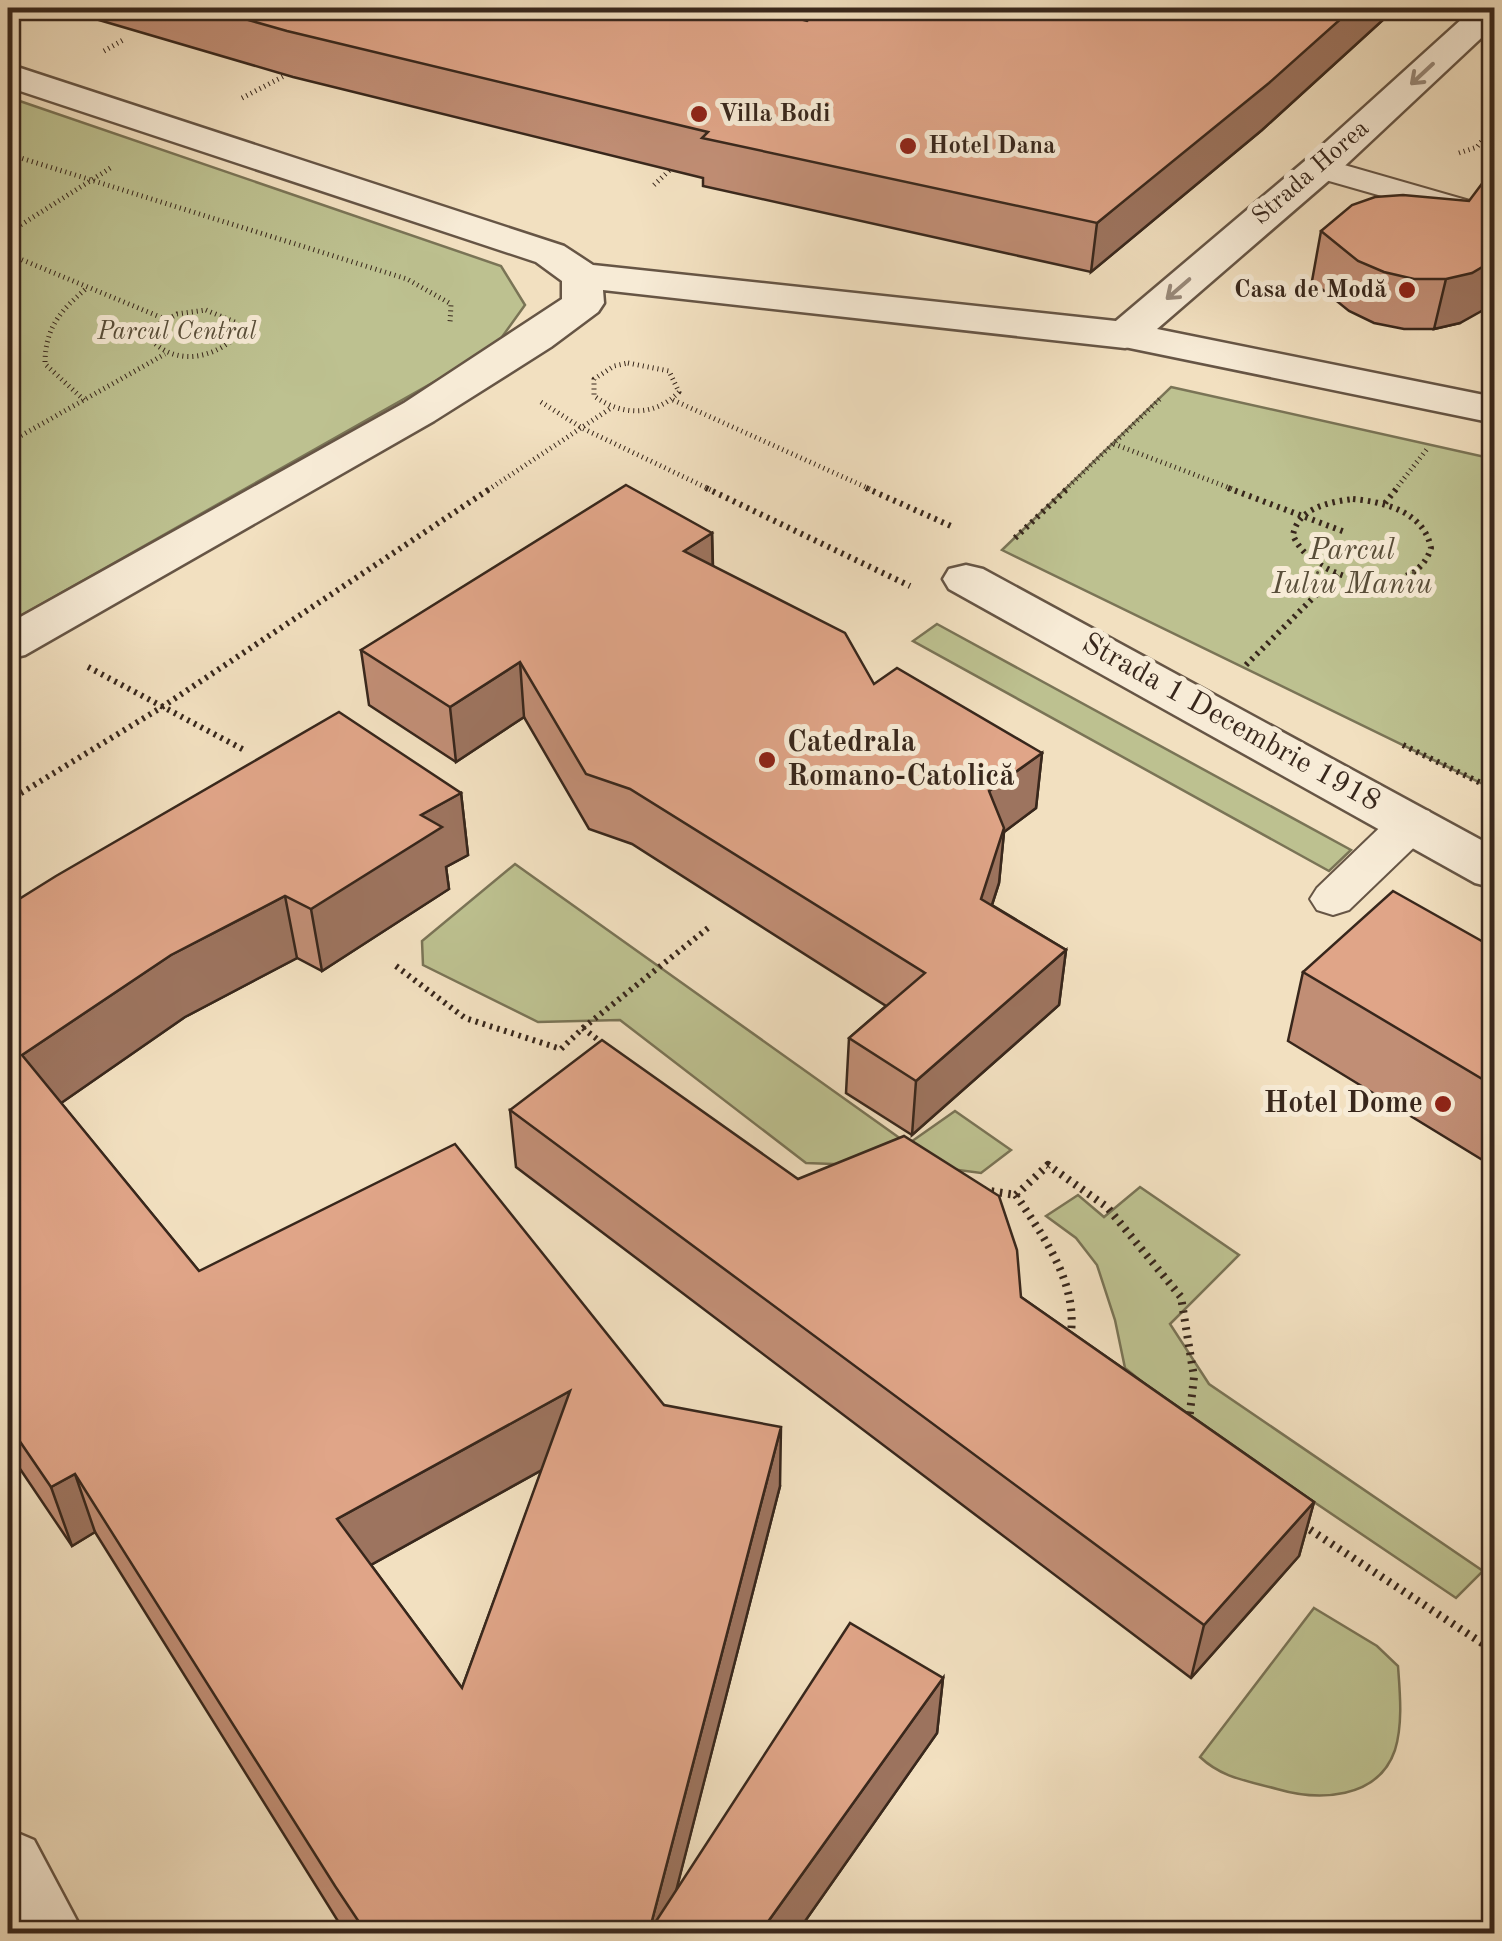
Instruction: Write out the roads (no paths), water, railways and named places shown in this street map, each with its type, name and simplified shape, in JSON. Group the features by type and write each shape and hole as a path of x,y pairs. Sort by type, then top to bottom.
{"street":[{"name":"Strada Horea","path":"1125,334 1320,168 1494,8"},
{"path":"8,75 550,254 582,276 1125,334 1494,410"},
{"path":"16,639 420,412 483,372 583,303 582,276"},
{"name":"Strada 1 Decembrie 1918","path":"964,563 1412,822 1488,856"},
{"path":"8,1864 47,1934"}],"lane":[{"path":"1320,168 1494,218"},
{"path":"1333,900 1412,822"}],"place":[{"name":"Villa Bodi","path":"699,114"},
{"name":"Hotel Dana","path":"908,146"},
{"name":"Casa de Modă","path":"1407,290"},
{"name":"Catedrala Romano-Catolică","path":"767,760"},
{"name":"Hotel Dome","path":"1443,1104"}],"park label":[{"name":"Parcul Central","path":"177,332"},
{"name":"Parcul Iuliu Maniu","path":"1352,568"}]}
